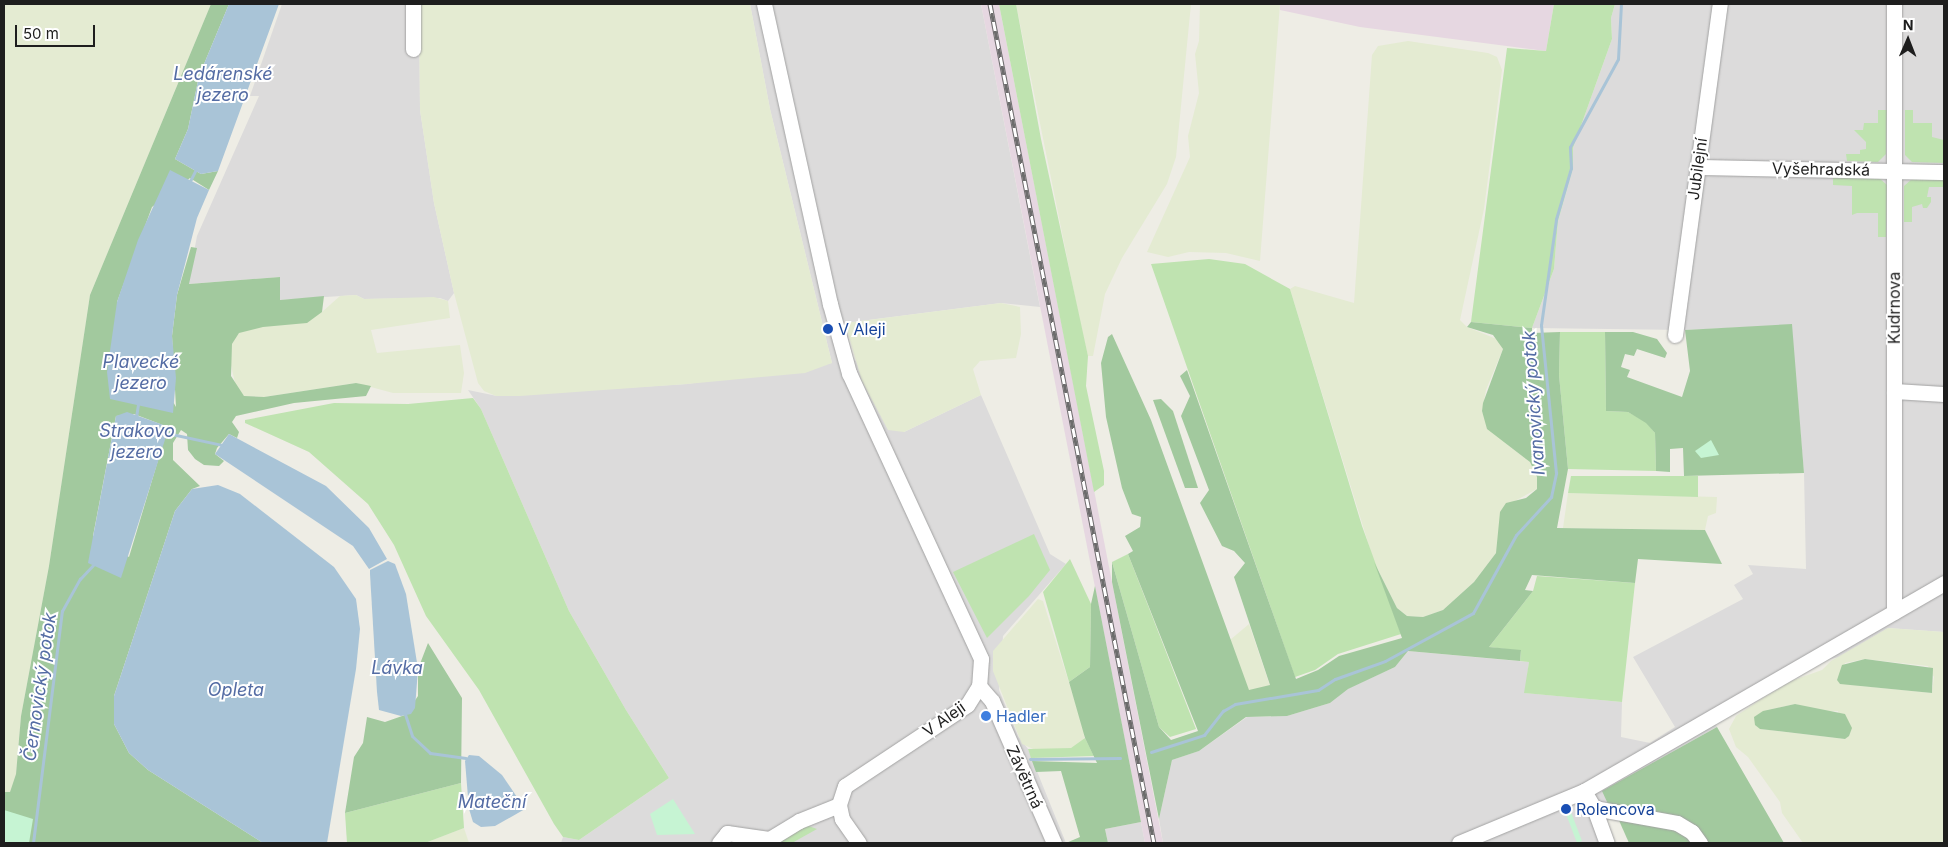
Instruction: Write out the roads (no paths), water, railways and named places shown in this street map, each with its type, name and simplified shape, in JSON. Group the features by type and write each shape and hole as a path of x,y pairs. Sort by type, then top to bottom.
{"street":[{"path":"413,4 413,49"},
{"name":"V Aleji","path":"764,4 844,357 862,406 980,653 980,686 962,708 849,781 842,792 839,805"},
{"name":"Jubilejní","path":"1676,335 1720,4"},
{"name":"Kudrnova","path":"1894,4 1894,612"},
{"name":"Vyšehradská","path":"1697,167 1944,172"},
{"path":"1894,391 1944,394"},
{"path":"1458,843 1584,791 1944,582"},
{"name":"Závětrná","path":"980,686 992,701 1054,843"},
{"path":"1584,791 1594,808 1607,843"},
{"path":"719,843 727,833 766,841 817,812 839,805 842,819 859,843"},
{"path":"1594,808 1677,823 1692,832 1700,843"}],"water":[{"name":"Ledárenské jezero","path":"229,4 279,4 218,171 201,174 175,159 188,129 199,76"},
{"name":"Plavecké jezero","path":"170,170 209,190 197,218 177,295 172,336 176,378 173,413 110,399 107,372 117,302 138,240"},
{"name":"Strakovo jezero","path":"127,412 169,427 121,578 88,563 116,416"},
{"path":"229,434 326,486 369,528 387,559 369,569 353,546 215,454"},
{"name":"Opleta","path":"218,485 240,494 334,567 356,599 360,629 356,669 327,843 263,843 148,770 129,753 114,724 114,696 175,511 192,489"},
{"name":"Lávka","path":"388,561 395,564 406,594 418,669 415,708 411,714 401,716 379,710 377,692 370,570"},
{"name":"Mateční","path":"469,755 479,756 502,775 525,809 495,826 481,827 473,822 469,809 465,761"}],"waterway":[{"name":"Ivanovický potok","path":"1151,752 1204,735 1223,711 1235,704 1318,690 1335,679 1385,661 1473,613 1516,535 1551,497 1556,473 1541,325 1556,219 1571,168 1570,147 1618,59 1621,4"},
{"name":"Černovický potok","path":"190,181 196,169"},
{"name":"Černovický potok","path":"136,417 138,404"},
{"path":"162,432 222,445"},
{"name":"Černovický potok","path":"33,843 62,611 80,579 96,562"},
{"path":"404,711 412,736 430,753 466,758"},
{"name":"Ivanovický potok","path":"1030,759 1120,758"}],"railway":[{"path":"990,4 1154,843"}],"place":[{"name":"V Aleji","path":"828,329"},
{"name":"Hadler","path":"986,716"},
{"name":"Rolencova","path":"1566,809"}]}
